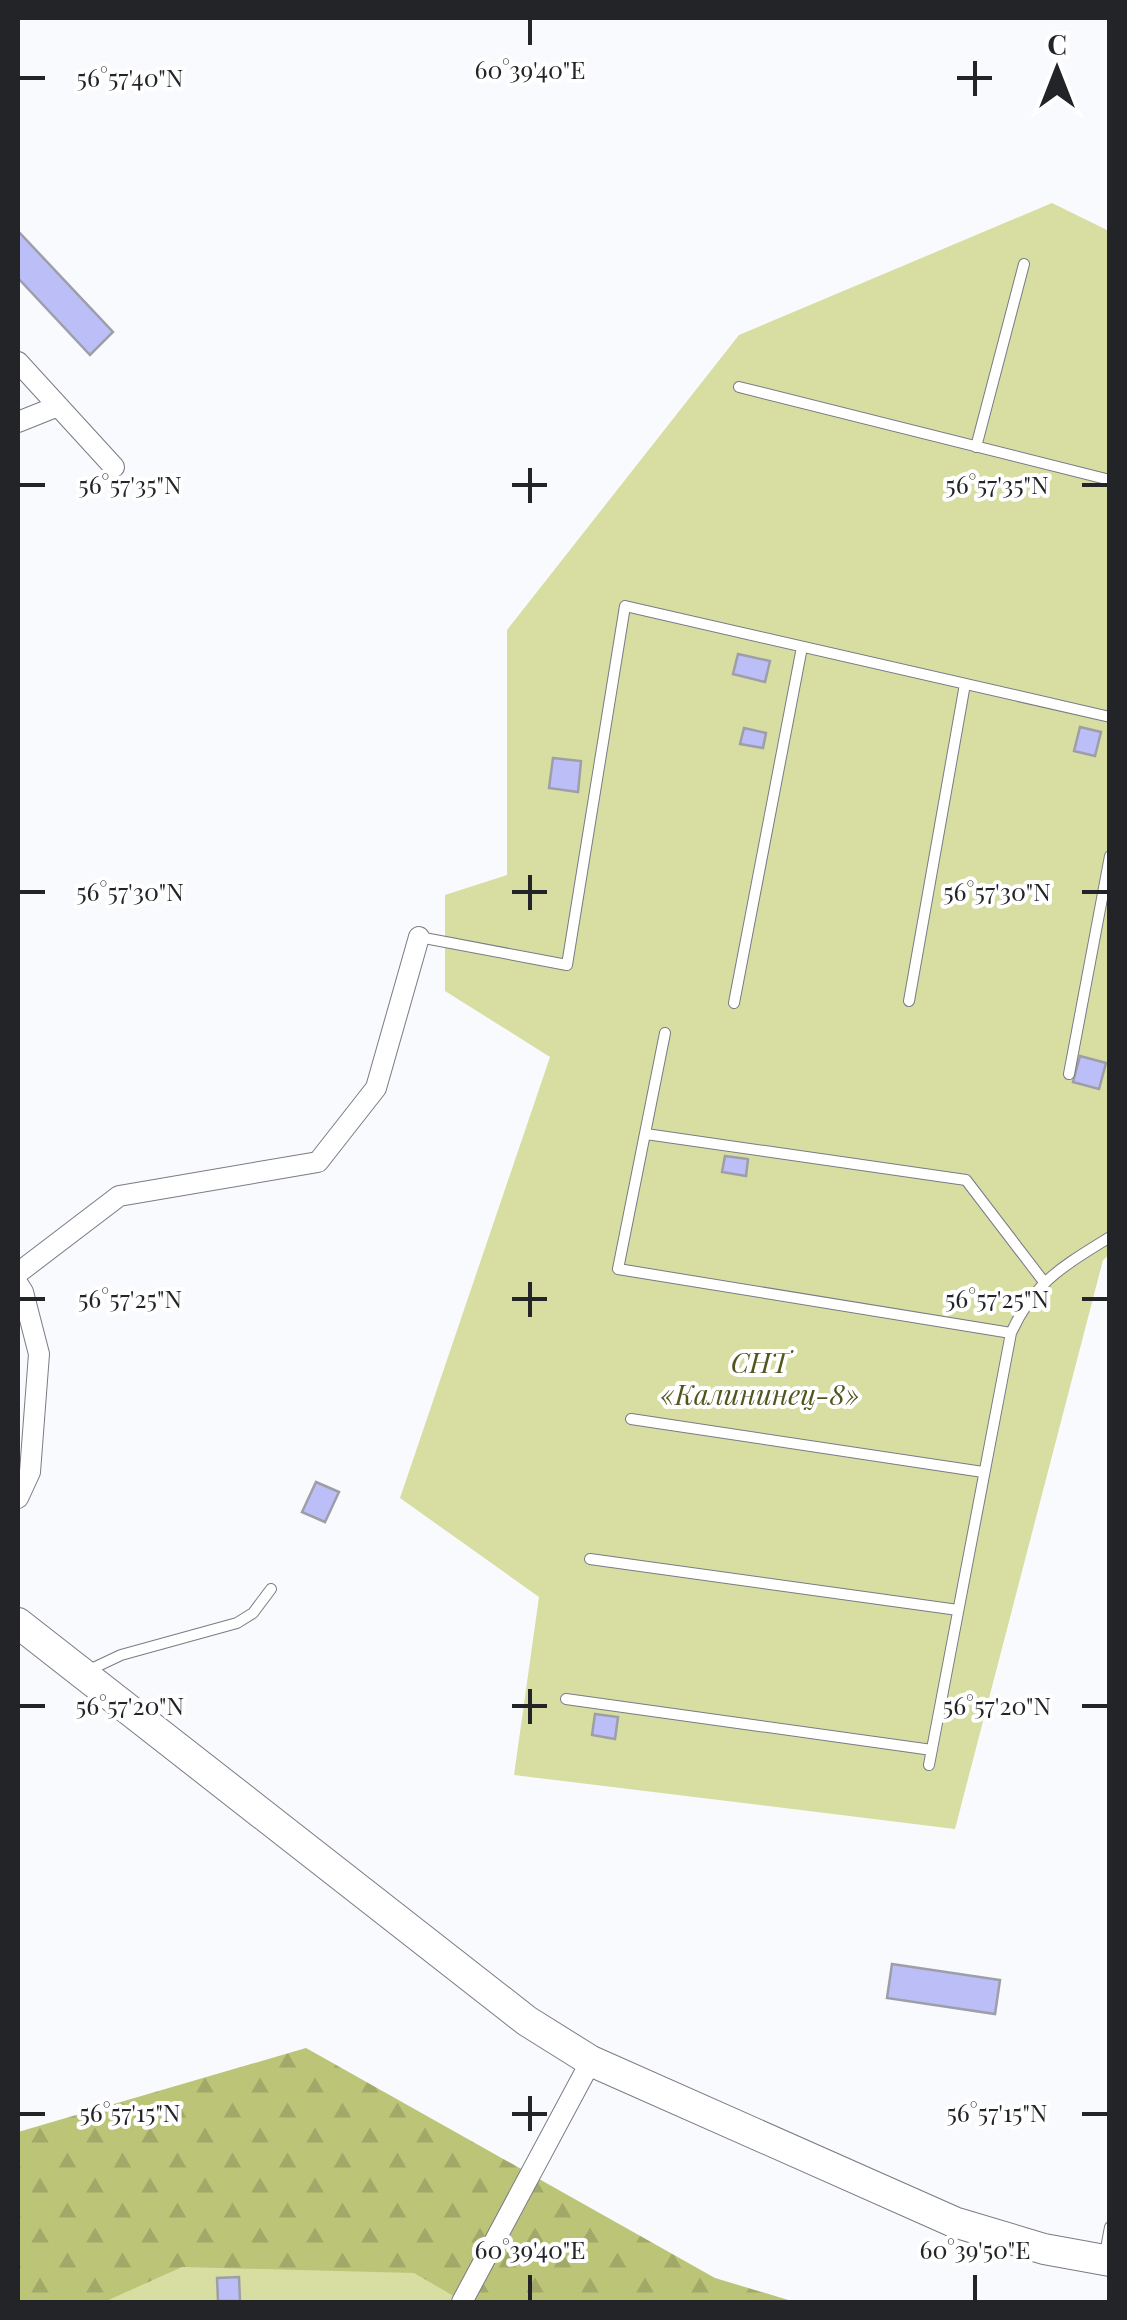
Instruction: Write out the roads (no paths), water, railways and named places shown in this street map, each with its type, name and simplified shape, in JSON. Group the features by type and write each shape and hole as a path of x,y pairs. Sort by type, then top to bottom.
{"main road":[{"path":"18,1622 526,2021 591,2061 954,2222 1044,2248 1107,2260"}],"street":[{"path":"18,362 114,468"},
{"path":"18,422 58,406"},
{"path":"18,1273 118,1196 318,1162 376,1088 419,937"},
{"path":"18,1284 39,1354 30,1472 18,1498"},
{"path":"462,2302 591,2061"}],"lane":[{"path":"976,447 1024,264"},
{"path":"739,387 1109,477"},
{"path":"419,937 567,965 625,606 1110,717"},
{"path":"734,1003 802,647"},
{"path":"910,1001 965,684"},
{"path":"1069,1074 1110,856"},
{"path":"665,1034 618,1269 1011,1333"},
{"path":"646,1134 966,1180 1044,1282"},
{"path":"929,1765 1011,1333 1025,1303 1044,1282 1110,1237"},
{"path":"631,1419 984,1472"},
{"path":"590,1559 958,1610"},
{"path":"84,1672 121,1655 236,1623 253,1614 271,1589"},
{"path":"566,1699 932,1750"},
{"path":"1107,2260 1110,2227"}],"park label":[{"name":"СНТ «Калининец-8»","path":"760,1379"}]}
